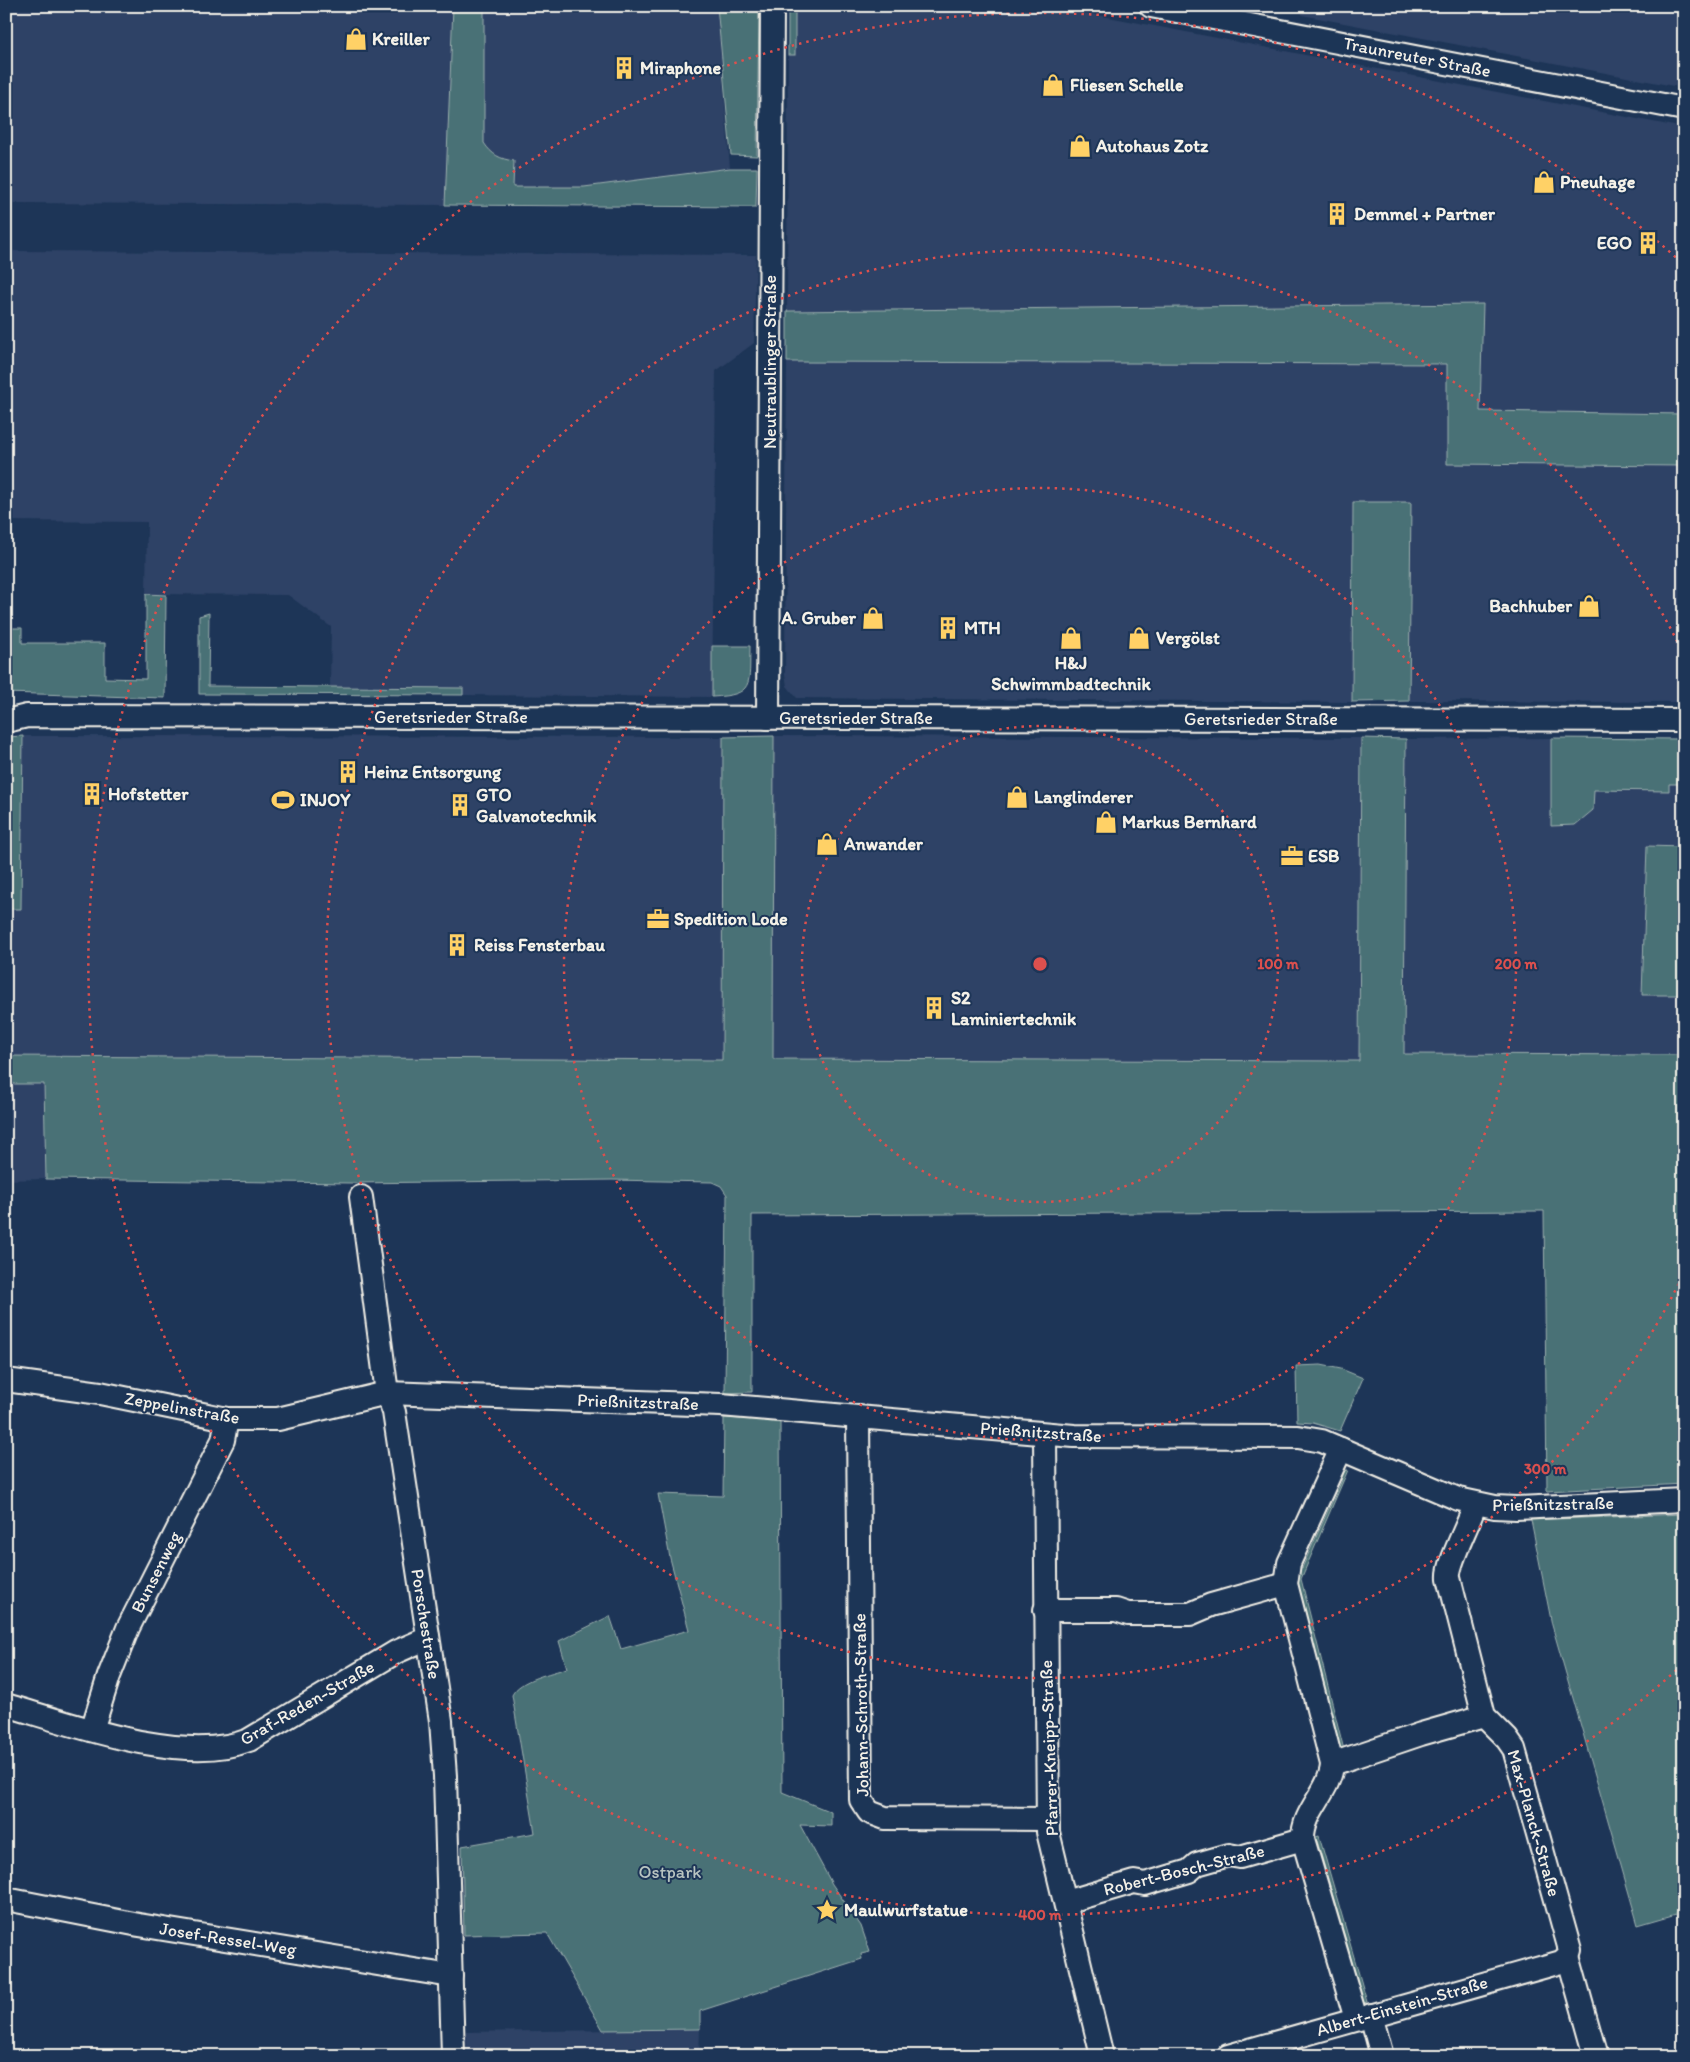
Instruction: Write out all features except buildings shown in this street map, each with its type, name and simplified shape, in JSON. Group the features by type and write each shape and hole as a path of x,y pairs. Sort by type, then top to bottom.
{"street":[{"name":"Neutraublinger Straße","path":"768,718 772,6"},
{"name":"Traunreuter Straße","path":"1151,6 1684,109"},
{"name":"Geretsrieder Straße","path":"10,715 1684,720"},
{"name":"Porschestraße","path":"361,1197 387,1393 394,1412 441,1721 445,1776 453,2056"},
{"name":"Zeppelinstraße","path":"6,1380 100,1393 227,1419 278,1418 387,1393"},
{"name":"Prießnitzstraße","path":"387,1393 721,1405 1045,1434 1298,1437 1322,1441 1458,1500 1475,1504 1516,1508 1684,1500"},
{"name":"Johann-Schroth-Straße","path":"858,1417 861,1800 869,1812 885,1818 1047,1819"},
{"name":"Bunsenweg","path":"92,1730 118,1650 223,1440 227,1419"},
{"name":"Pfarrer-Kneipp-Straße","path":"1045,1434 1048,1832 1102,2056"},
{"path":"1341,1449 1289,1563 1286,1584 1332,1764 1330,1776 1305,1824 1303,1839 1363,2017 1382,2056"},
{"path":"1332,1764 1421,1734 1484,1716 1448,1574 1475,1504"},
{"path":"1045,1610 1116,1610 1128,1614 1190,1614 1211,1604 1286,1584"},
{"name":"Graf-Reden-Straße","path":"6,1705 92,1730 167,1745 210,1748 237,1744 266,1730 396,1652 428,1638"},
{"name":"Max-Planck-Straße","path":"1484,1716 1507,1738 1514,1749 1596,2056"},
{"name":"Robert-Bosch-Straße","path":"1066,1902 1134,1882 1144,1884 1162,1879 1189,1871 1196,1864 1229,1855 1240,1857 1303,1839"},
{"name":"Josef-Ressel-Weg","path":"6,1899 139,1925 451,1976"},
{"name":"Albert-Einstein-Straße","path":"1228,2056 1561,1962 1569,1953"}],"shaded area":[{"path":"6,6 453,6 445,205 6,203"},
{"path":"484,6 717,6 730,168 584,187 513,187 514,162 500,159 491,153 484,143"},
{"path":"795,6 1051,6 1684,128 1684,414 1480,411 1483,304 787,311 788,55 795,55"},
{"path":"1304,6 1684,6 1684,88 1302,15"},
{"path":"6,251 756,255 754,343 716,371 712,697 463,695 462,688 330,687 331,627 288,595 146,594 147,522 6,521"},
{"path":"787,362 1448,364 1448,464 1684,466 1684,702 1409,701 1410,502 1353,502 1352,702 797,698 787,686 785,674"},
{"path":"23,736 723,737 722,1060 6,1056 6,909 21,908"},
{"path":"774,736 1361,738 1359,1061 772,1059"},
{"path":"1551,738 1551,826 1594,790 1669,790 1669,784 1684,784 1684,847 1647,846 1642,994 1684,995 1684,1055 1403,1054 1406,739"},
{"path":"6,1084 44,1084 46,1179 6,1180"},
{"path":"700,2029 699,2056 467,2056 466,2032"}],"green space":[{"path":"453,6 484,6 484,143 497,156 514,161 513,187 584,187 730,168 757,168 756,207 445,205"},
{"path":"717,6 759,6 757,156 731,155"},
{"path":"788,6 795,6 795,55 788,55"},
{"path":"1483,304 1480,411 1684,414 1684,466 1447,464 1447,364 787,362 787,311"},
{"path":"1353,502 1411,502 1409,701 1352,702"},
{"path":"146,594 166,595 165,698 6,693 6,628 22,628 22,643 105,643 105,678 146,679"},
{"path":"209,613 208,686 463,688 463,695 199,694 199,616"},
{"path":"712,646 750,646 749,679 743,690 736,694 712,697"},
{"path":"23,736 21,909 6,909 6,737"},
{"path":"774,736 773,1059 1359,1061 1361,738 1406,739 1404,1054 1684,1055 1684,1484 1547,1491 1544,1211 752,1215 752,1392 725,1393 727,1195 721,1186 712,1182 612,1180 351,1183 46,1179 44,1084 6,1084 6,1056 722,1060 723,737"},
{"path":"1551,738 1684,739 1684,784 1669,784 1669,791 1594,790 1593,810 1575,825 1551,826"},
{"path":"1647,846 1684,847 1684,995 1642,995"},
{"path":"1321,1365 1341,1369 1363,1378 1340,1431 1313,1423 1297,1422 1296,1366"},
{"name":"Ostpark","path":"724,1418 780,1421 782,1792 831,1812 831,1826 800,1825 832,1884 861,1926 870,1952 861,1954 862,1959 700,2011 700,2029 603,2030 547,1933 464,1935 462,1846 535,1833 512,1695 516,1689 528,1681 567,1668 559,1641 610,1616 621,1649 689,1630 670,1558 658,1494 723,1496"},
{"path":"1344,1470 1348,1470 1301,1579 1344,1750 1339,1748 1334,1740 1338,1739 1299,1587 1294,1581 1298,1566 1302,1568 1342,1480 1338,1477"},
{"path":"1684,1514 1684,1929 1676,1914 1638,1925 1552,1625 1531,1520"},
{"path":"1319,1836 1367,2002 1364,2003 1357,1996 1361,1994 1316,1837"}],"place":[{"name":"Kreiller","path":"356,39"},
{"name":"Miraphone","path":"624,68"},
{"name":"Fliesen Schelle","path":"1053,85"},
{"name":"Autohaus Zotz","path":"1080,146"},
{"name":"Pneuhage","path":"1544,182"},
{"name":"Demmel + Partner","path":"1337,214"},
{"name":"EGO","path":"1648,243"},
{"name":"Bachhuber","path":"1589,606"},
{"name":"A. Gruber","path":"873,618"},
{"name":"MTH","path":"948,628"},
{"name":"H&J Schwimmbadtechnik","path":"1071,638"},
{"name":"Vergölst","path":"1139,638"},
{"name":"Heinz Entsorgung","path":"348,772"},
{"name":"Hofstetter","path":"92,794"},
{"name":"Langlinderer","path":"1017,797"},
{"name":"INJOY","path":"283,800"},
{"name":"GTO Galvanotechnik","path":"460,805"},
{"name":"Markus Bernhard","path":"1106,822"},
{"name":"Anwander","path":"827,844"},
{"name":"ESB","path":"1292,856"},
{"name":"Spedition Lode","path":"658,919"},
{"name":"Reiss Fensterbau","path":"457,945"},
{"name":"S2 Laminiertechnik","path":"934,1008"},
{"name":"Maulwurfstatue","path":"827,1910"}]}
